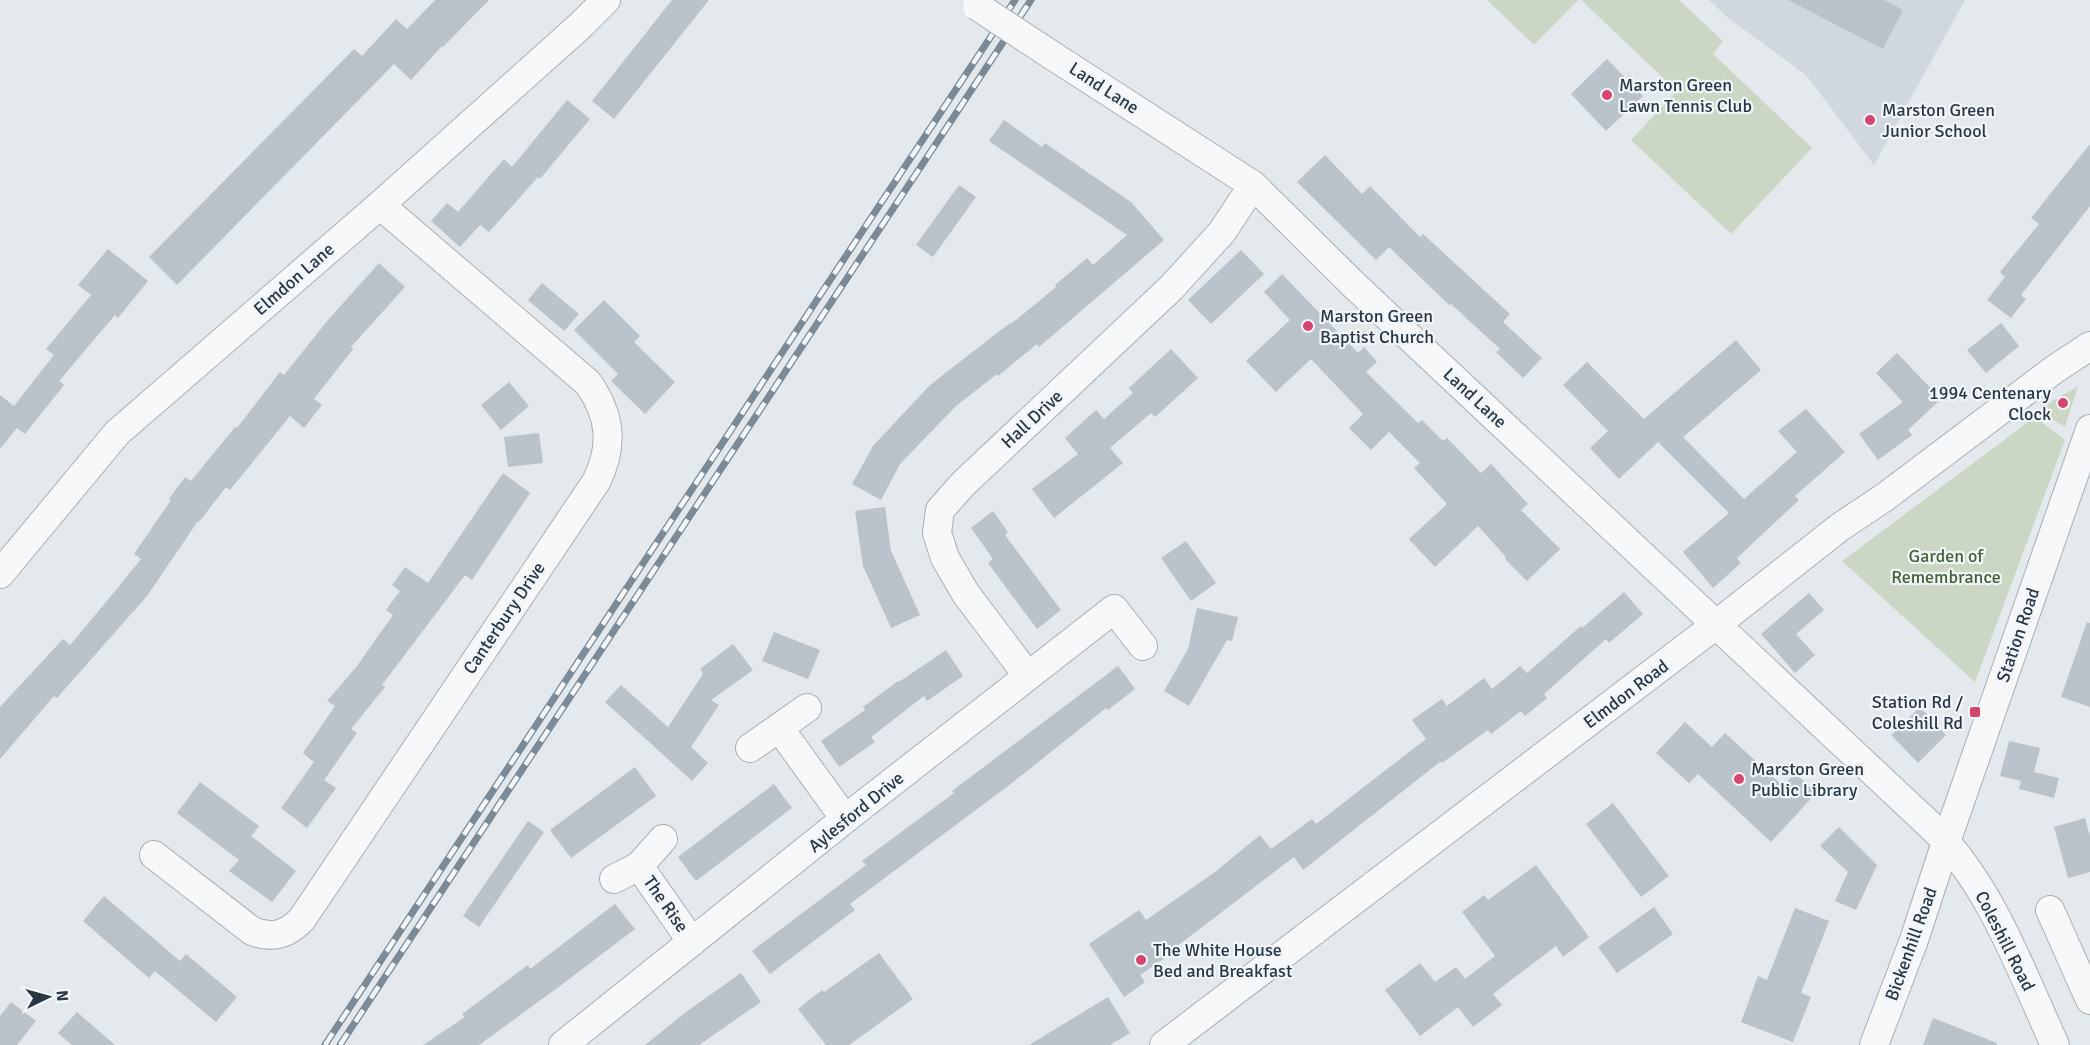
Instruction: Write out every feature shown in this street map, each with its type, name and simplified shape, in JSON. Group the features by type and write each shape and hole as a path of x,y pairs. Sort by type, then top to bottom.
{"street":[{"name":"Elmdon Lane","path":"0,574 117,433 381,205 606,0"},
{"name":"Land Lane","path":"973,3 1253,185 1354,285 1717,624 1946,842"},
{"name":"Hall Drive","path":"1028,676 966,594 945,558 937,533 940,510 963,484 1171,288 1222,232 1253,185"},
{"name":"Canterbury Drive","path":"154,855 252,931 273,936 294,927 603,469 608,439 607,424 603,410 588,383 381,205"},
{"name":"Elmdon Road","path":"1164,1045 1717,624 1840,527 1885,497 2055,369 2090,346"},
{"name":"Station Road","path":"1946,842 2090,429"},
{"name":"Aylesford Drive","path":"563,1045 845,819 1114,609 1143,646"},
{"path":"750,748 807,708"},
{"path":"780,729 845,819"},
{"name":"The Rise","path":"614,879 639,866 663,839"},
{"name":"Bickenhill Road","path":"1874,1045 1914,940 1946,842"},
{"name":"Coleshill Road","path":"1946,842 1989,903 2055,1045"},
{"name":"The Rise","path":"639,866 692,942"},
{"path":"2050,910 2090,1000"}],"shaded area":[{"name":"Marston Green Junior School","path":"1709,0 1965,0 1874,165 1806,75 1727,17"}],"green space":[{"path":"1487,0 1578,0 1534,45"},
{"path":"1581,0 1679,0 1723,41 1713,54 1812,148 1731,234 1631,140 1677,91"},
{"path":"2078,386 2065,427 2041,408"},
{"name":"Garden of Remembrance","path":"2035,417 2065,440 1975,682 1842,561"}],"building":[{"path":"435,0 489,0 411,80 394,64 177,285 149,257 354,49 362,56 396,19 407,29"},
{"path":"672,0 709,0 614,119 592,101"},
{"path":"1788,0 1884,0 1903,10 1883,49"},
{"name":"Marston Green Lawn Tennis Club","path":"1607,59 1643,96 1606,131 1571,94"},
{"path":"567,100 590,119 540,179 538,177 489,232 480,225 460,247 431,221 447,203 458,212 504,159 512,167"},
{"path":"1004,120 1042,147 1045,143 1131,202 1164,240 1039,347 1037,344 956,406 900,464 881,500 852,484 873,446 930,385 1011,324 1087,258 1093,265 1127,235 989,141"},
{"path":"2090,144 2090,206 2021,295 2026,299 2011,318 1987,300 2005,277 2000,272 2039,224 2031,218"},
{"path":"1325,155 1362,194 1370,186 1420,237 1423,234 1510,314 1503,322 1542,358 1523,378 1496,352 1500,349 1451,304 1449,305 1389,247 1376,260 1297,182"},
{"path":"959,185 976,197 933,257 916,245"},
{"path":"108,249 148,281 118,318 115,315 59,381 64,385 25,434 17,428 0,449 0,395 14,406 54,355 46,349 91,295 78,285"},
{"path":"1241,250 1264,274 1211,324 1188,300"},
{"path":"379,263 405,287 351,347 353,349 314,399 322,405 304,428 290,416 230,490 226,487 198,521 147,596 57,698 54,696 0,759 0,707 63,639 70,645 141,559 134,554 185,477 191,481 235,427 237,428 280,372 284,375 328,320"},
{"path":"1282,274 1358,353 1364,347 1377,362 1366,372 1418,423 1422,420 1443,441 1447,438 1481,473 1491,464 1528,504 1521,510 1560,549 1527,581 1478,526 1435,567 1409,539 1447,504 1414,468 1420,463 1389,432 1371,450 1349,428 1363,414 1311,359 1276,392 1246,361 1290,320 1264,292"},
{"path":"542,283 579,314 564,331 528,300"},
{"path":"604,300 640,336 634,342 675,382 645,414 611,381 618,374 574,330"},
{"path":"2001,323 2019,346 1986,373 1967,350"},
{"path":"1736,340 1761,370 1683,437 1744,499 1797,452 1778,431 1806,409 1845,452 1795,496 1799,500 1737,558 1741,563 1713,588 1683,552 1729,513 1658,442 1619,479 1590,448 1608,431 1563,385 1587,362 1644,419"},
{"path":"1171,349 1198,378 1155,417 1151,413 1110,448 1123,463 1054,518 1032,489 1078,454 1065,438 1096,410 1104,419 1133,393 1129,388"},
{"path":"1897,353 1941,399 1908,430 1912,435 1878,460 1859,434 1903,402 1876,373"},
{"path":"509,382 529,406 501,430 481,405"},
{"path":"539,433 543,463 508,467 504,437"},
{"path":"503,473 530,493 472,580 465,575 382,685 385,687 351,729 357,733 324,780 336,788 307,828 281,808 314,762 303,753 335,706 327,701 357,666 393,615 386,610 400,591 392,585 405,567 428,583"},
{"path":"885,507 891,551 920,615 891,628 863,566 855,511"},
{"path":"993,511 1008,532 1005,535 1061,610 1037,629 988,563 993,559 971,528"},
{"path":"1186,541 1216,583 1191,601 1161,558"},
{"path":"1624,592 1643,614 1609,643 1606,639 1544,694 1547,698 1525,716 1521,711 1491,734 1488,730 1442,763 1441,761 1303,870 1294,857 1140,975 1145,982 1124,997 1089,944 1139,910 1146,920 1215,872 1260,835 1271,849 1312,819 1316,824 1426,739 1412,720 1442,699 1447,706 1484,678 1492,689 1520,666 1527,673"},
{"path":"1809,593 1824,610 1796,634 1815,655 1795,673 1761,634"},
{"path":"1197,608 1238,617 1232,641 1227,640 1189,706 1164,691 1188,649"},
{"path":"2087,622 2090,623 2090,707 2061,697"},
{"path":"774,632 820,650 808,679 762,661"},
{"path":"733,644 753,670 711,700 719,705 691,747 708,763 692,781 605,702 621,685 668,727 703,674 700,669"},
{"path":"946,650 963,676 927,701 924,696 871,737 875,742 839,767 821,741 865,710 863,707 898,681"},
{"path":"1118,666 1135,689 1108,710 1106,708 1012,783 850,904 855,910 770,974 752,951 866,865 862,861"},
{"path":"1920,707 1946,735 1918,763 1891,735"},
{"name":"Marston Green Public Library","path":"1685,722 1712,747 1725,733 1783,786 1795,773 1816,793 1771,842 1698,774 1689,783 1656,753"},
{"path":"2009,741 2040,748 2034,772 2059,778 2054,798 2019,789 2021,781 2000,776"},
{"path":"635,767 656,796 571,858 550,830"},
{"path":"200,782 259,826 251,836 296,871 272,902 229,871 239,860 177,813"},
{"path":"774,784 792,808 696,881 678,857"},
{"path":"1613,803 1669,876 1641,897 1586,824"},
{"path":"2085,818 2090,837 2090,872 2068,878 2054,827"},
{"path":"528,821 544,832 479,927 463,916"},
{"path":"1839,827 1877,865 1856,910 1835,901 1848,872 1820,846"},
{"path":"1536,865 1589,937 1563,957 1556,946 1493,994 1502,1005 1473,1027 1458,1007 1420,1036 1385,990 1420,963 1435,982 1456,967 1465,979 1495,956 1462,912 1484,895 1488,900"},
{"path":"104,896 180,961 186,954 237,997 216,1022 155,971 149,978 83,921"},
{"path":"615,904 635,929 560,986 479,1045 423,1045 465,1017 462,1014 528,965 530,969"},
{"path":"1654,907 1673,934 1617,973 1598,947"},
{"path":"1795,908 1829,921 1801,993 1811,997 1793,1042 1741,1022 1758,976 1767,980"},
{"path":"879,953 913,999 849,1045 826,1045 798,1009 822,990 824,992"},
{"path":"741,973 761,1002 699,1045 645,1045 686,1012"},
{"path":"1108,997 1130,1033 1110,1045 1029,1045"},
{"path":"11,1002 36,1021 17,1045 0,1045 0,1016"},
{"path":"77,1012 115,1045 72,1045 58,1033"},
{"path":"1933,1018 1997,1043 1997,1045 1923,1045"}],"railway":[{"path":"325,1045 1015,0"},
{"path":"340,1045 1031,0"}],"place":[{"name":"Marston Green Lawn Tennis Club","path":"1607,95"},
{"name":"Marston Green Junior School","path":"1870,120"},
{"name":"Marston Green Baptist Church","path":"1308,326"},
{"name":"1994 Centenary Clock","path":"2063,403"},
{"name":"Station Rd / Coleshill Rd","path":"1975,712"},
{"name":"Marston Green Public Library","path":"1739,779"},
{"name":"The White House Bed and Breakfast","path":"1141,960"}]}
